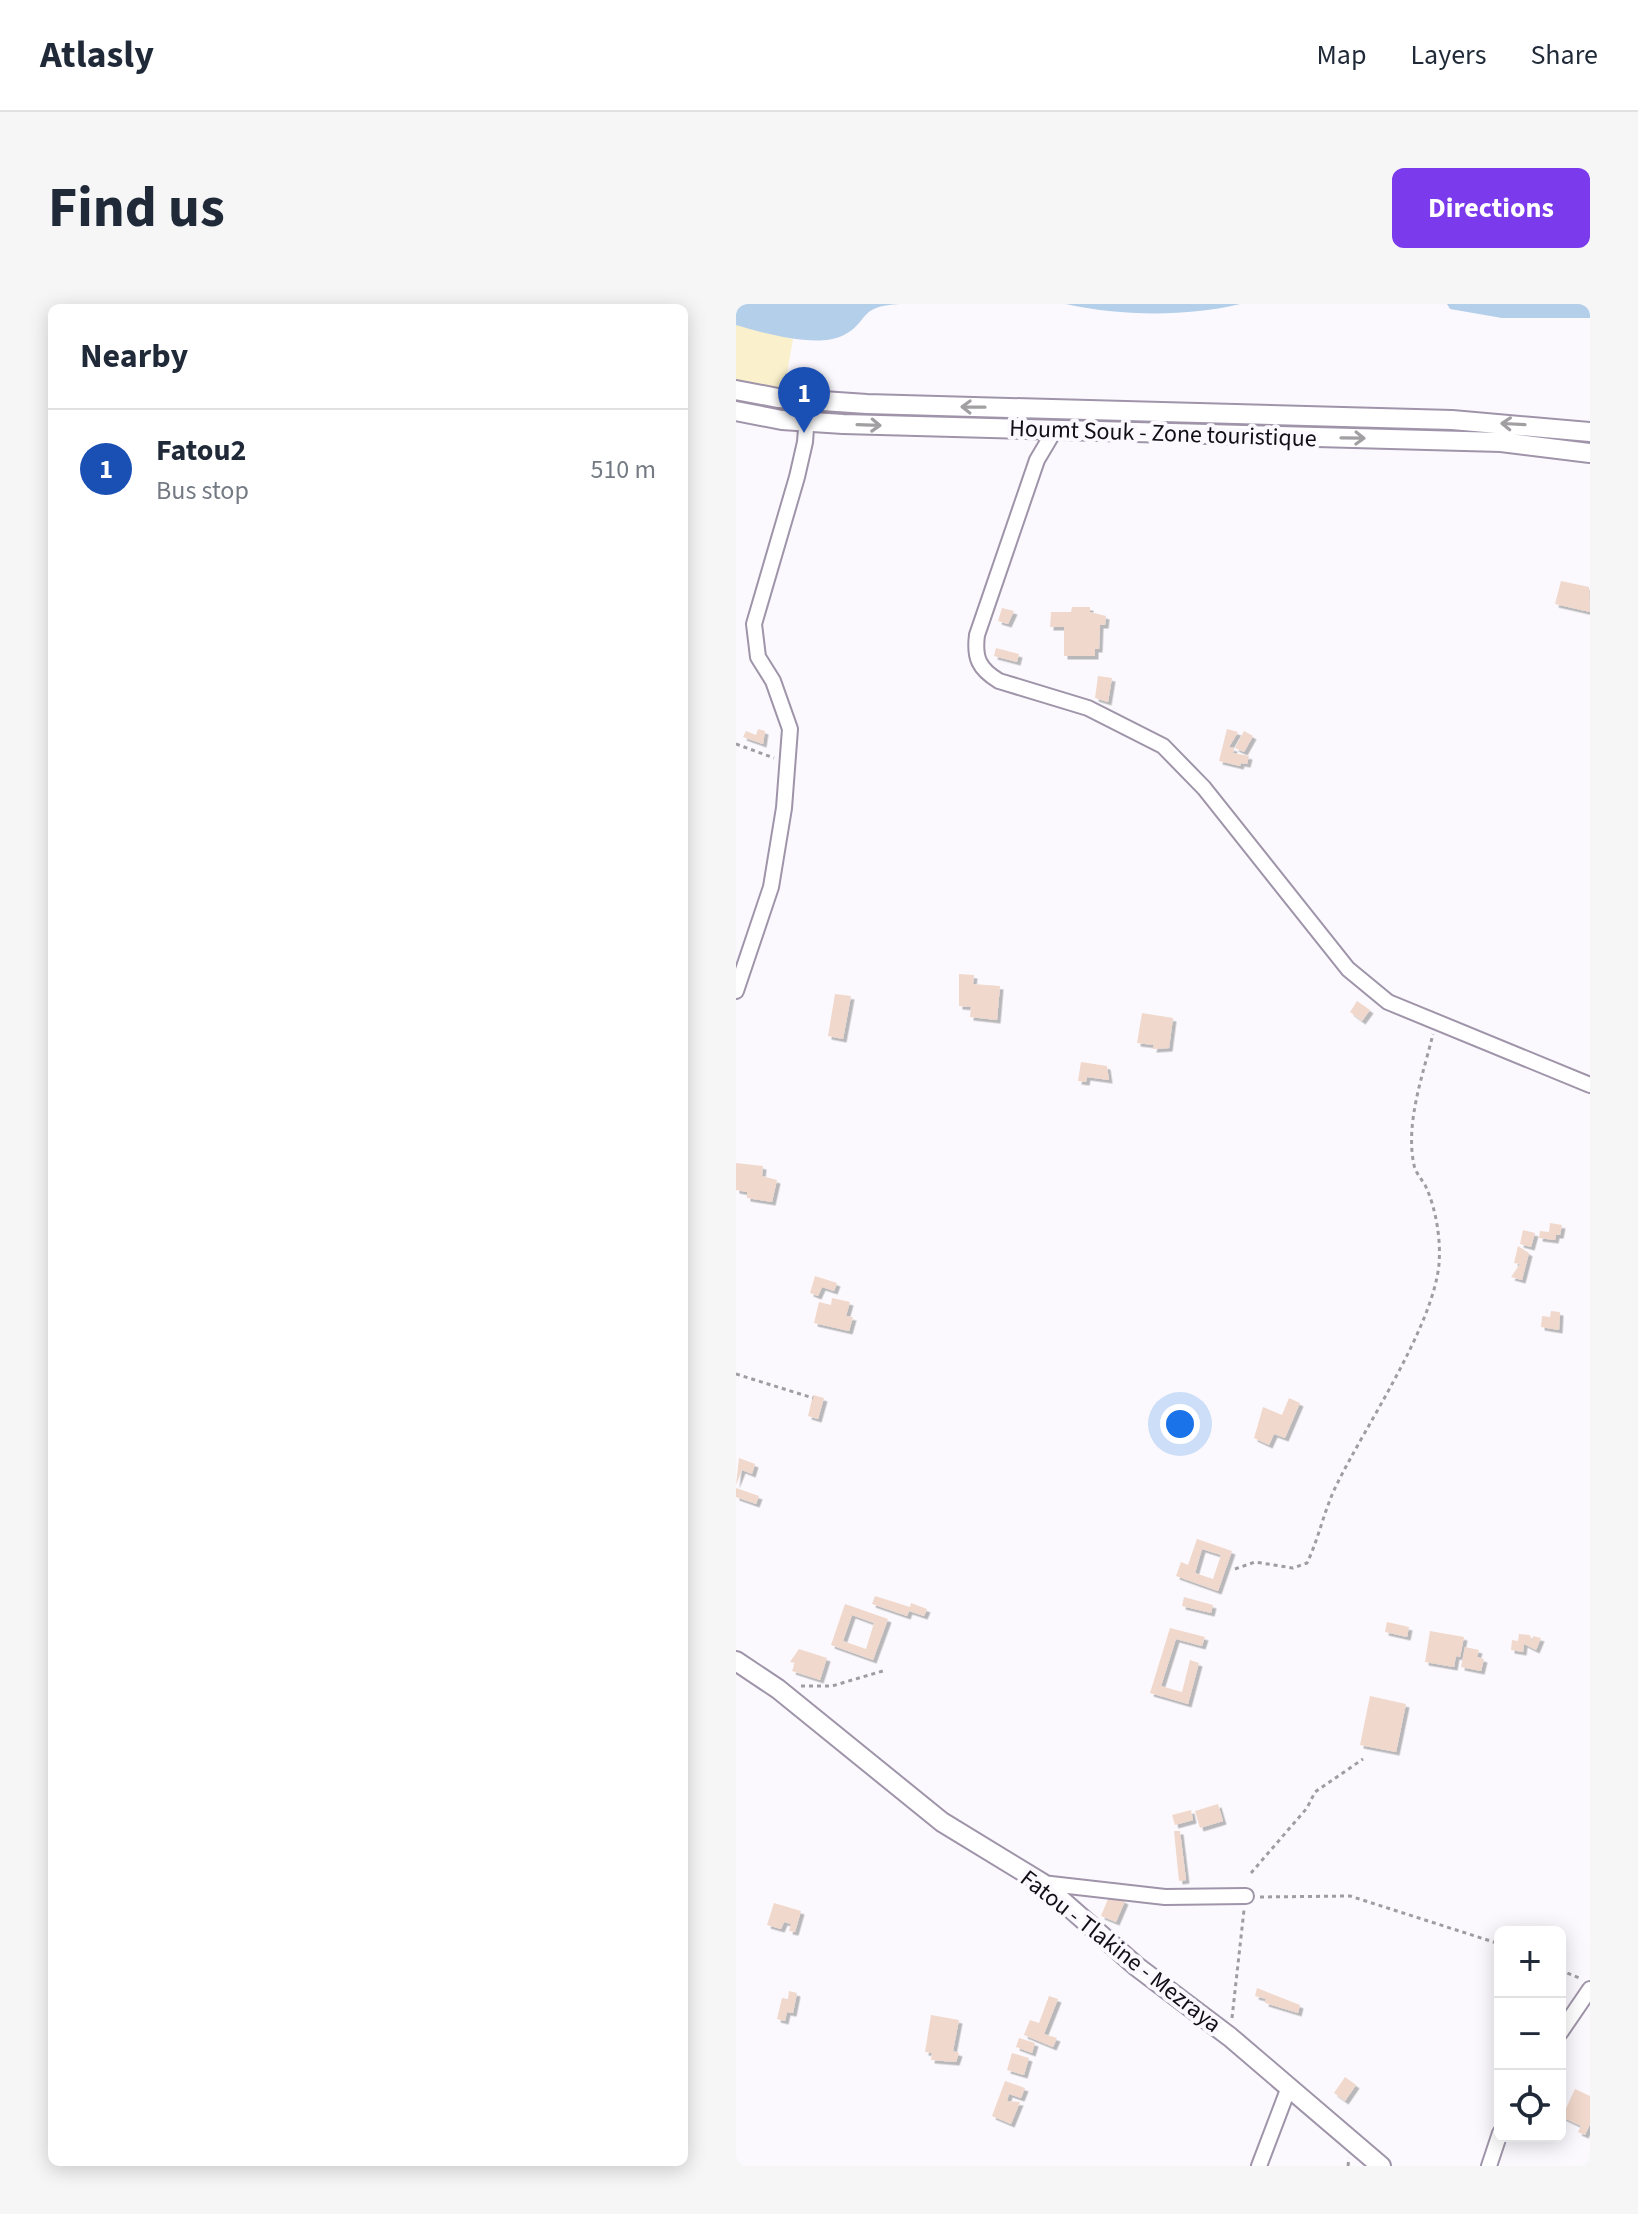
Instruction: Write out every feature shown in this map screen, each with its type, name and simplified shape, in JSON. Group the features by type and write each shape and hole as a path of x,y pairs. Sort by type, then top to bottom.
{"main road":[{"path":"736,390 808,401 1057,419 1452,420 1590,432"},
{"name":"Houmt Souk - Zone touristique","path":"736,411 806,422 1057,419 1501,442 1590,453"},
{"name":"Fatou - Tlakine - Mezraya","path":"736,1661 778,1689 932,1815 1042,1883 1136,1966 1230,2037 1381,2166"}],"street":[{"path":"736,991 771,887 790,729 785,707 758,657 754,624 797,477 808,401"},
{"path":"1057,419 1037,460 977,635 977,662 999,681 1088,708 1163,746 1204,788 1348,969 1388,1002 1590,1085"},
{"path":"1042,1883 1165,1897 1246,1896"},
{"path":"1566,2024 1590,1989"},
{"path":"1259,2166 1289,2087"},
{"path":"1489,2166 1497,2142"}],"path":[{"path":"736,744 788,760"},
{"path":"1235,1569 1255,1562 1293,1568 1307,1563 1323,1511 1401,1365 1427,1307 1439,1266 1439,1236 1426,1188 1415,1169 1413,1143 1419,1088 1436,1024"},
{"path":"736,1374 813,1398"},
{"path":"778,1689 832,1686 886,1670"},
{"path":"1251,1873 1301,1815 1315,1792 1363,1759"},
{"path":"1230,2037 1246,1896 1350,1896 1494,1942"},
{"path":"1566,1972 1590,1981"}],"sand":[{"path":"736,325 793,339 784,390 736,380"}],"water":[{"path":"736,304 900,304 876,308 842,336 804,340 736,325"},
{"path":"1066,304 1240,304 1198,311 1153,313 1108,311"},
{"path":"1447,304 1590,304 1590,318 1502,318 1450,309"}],"building":[{"path":"1561,581 1589,587 1590,612 1555,604"},
{"path":"1072,607 1090,607 1090,612 1106,616 1105,625 1100,625 1099,649 1095,649 1095,656 1064,656 1064,627 1050,627 1051,612 1071,612"},
{"path":"1002,608 1014,611 1008,624 998,621"},
{"path":"996,648 1019,654 1017,662 994,656"},
{"path":"1098,676 1112,678 1108,702 1095,698"},
{"path":"758,729 765,731 763,744 743,737 746,731 756,735"},
{"path":"1227,729 1238,732 1229,747 1234,748 1233,753 1249,756 1247,764 1241,763 1240,766 1219,761"},
{"path":"1244,731 1253,736 1244,752 1235,748"},
{"path":"959,974 974,975 973,984 1000,986 997,1020 970,1017 971,1007 959,1006"},
{"path":"835,994 851,996 843,1039 828,1036"},
{"path":"1357,1001 1370,1010 1362,1021 1350,1012"},
{"path":"1142,1013 1173,1018 1169,1048 1153,1049 1154,1045 1137,1043"},
{"path":"1081,1062 1107,1066 1109,1080 1087,1077 1086,1082 1078,1081"},
{"path":"736,1163 763,1166 762,1176 777,1180 772,1202 747,1198 747,1192 736,1190"},
{"path":"1550,1223 1562,1225 1560,1235 1556,1235 1555,1240 1539,1238 1540,1231 1549,1232"},
{"path":"1523,1230 1535,1233 1531,1247 1520,1244"},
{"path":"1518,1246 1529,1253 1522,1280 1511,1277 1520,1264 1514,1263"},
{"path":"815,1276 837,1283 834,1291 822,1287 818,1296 810,1293"},
{"path":"832,1298 850,1302 846,1316 853,1317 849,1331 814,1323 819,1302 831,1305"},
{"path":"1551,1311 1560,1312 1559,1330 1541,1327 1542,1316 1550,1317"},
{"path":"813,1395 824,1398 818,1419 808,1416"},
{"path":"1289,1398 1300,1403 1285,1438 1274,1434 1269,1445 1254,1438 1263,1407 1282,1415"},
{"path":"739,1458 755,1464 752,1474 742,1470 736,1485"},
{"path":"736,1488 759,1496 756,1504 736,1497"},
{"path":"1197,1539 1232,1551 1218,1591 1176,1576 1181,1562 1188,1565","holes":["1202,1549 1221,1555 1213,1579 1195,1573"]},
{"path":"875,1596 927,1609 924,1616 909,1611 907,1616 872,1604"},
{"path":"1184,1597 1213,1605 1211,1613 1182,1606"},
{"path":"845,1604 888,1619 873,1660 831,1645","holes":["852,1615 874,1623 866,1649 843,1641"]},
{"path":"1387,1622 1409,1627 1407,1637 1385,1632"},
{"path":"1170,1628 1205,1637 1202,1646 1176,1639 1161,1686 1182,1692 1190,1660 1199,1663 1188,1704 1150,1693"},
{"path":"1430,1631 1464,1637 1460,1657 1456,1656 1454,1667 1425,1662"},
{"path":"1519,1634 1530,1635 1532,1642 1533,1636 1541,1638 1536,1650 1524,1644 1523,1652 1511,1650 1512,1640 1518,1641"},
{"path":"1465,1647 1479,1650 1477,1657 1484,1659 1481,1671 1461,1667"},
{"path":"799,1649 827,1658 820,1680 792,1671 795,1663 790,1662"},
{"path":"1370,1696 1406,1704 1396,1752 1360,1745"},
{"path":"1218,1804 1223,1821 1200,1828 1195,1811"},
{"path":"1191,1810 1193,1820 1175,1825 1172,1815"},
{"path":"1174,1831 1180,1831 1186,1880 1179,1881"},
{"path":"1110,1894 1125,1901 1116,1922 1101,1916"},
{"path":"774,1903 801,1911 795,1932 789,1931 791,1924 784,1922 781,1929 767,1925"},
{"path":"1257,1988 1300,2005 1298,2013 1265,2003 1266,1999 1255,1996"},
{"path":"789,1991 797,1993 793,2013 787,2012 785,2021 777,2019 782,1998 788,1999"},
{"path":"1049,1996 1058,1999 1044,2034 1057,2038 1053,2047 1024,2035 1030,2020 1039,2023"},
{"path":"931,2015 959,2020 953,2051 959,2053 956,2062 931,2060 932,2053 925,2052"},
{"path":"1019,2038 1035,2043 1032,2053 1016,2047"},
{"path":"1012,2053 1029,2058 1024,2075 1007,2070"},
{"path":"1345,2077 1356,2085 1345,2101 1334,2093"},
{"path":"1005,2081 1025,2088 1021,2098 1009,2094 1007,2101 1020,2102 1011,2124 992,2116"},
{"path":"1575,2089 1590,2096 1590,2124 1585,2135 1578,2132 1581,2126 1566,2119 1566,2108"}],"place":[{"name":"Fatou2","path":"804,433"}]}
